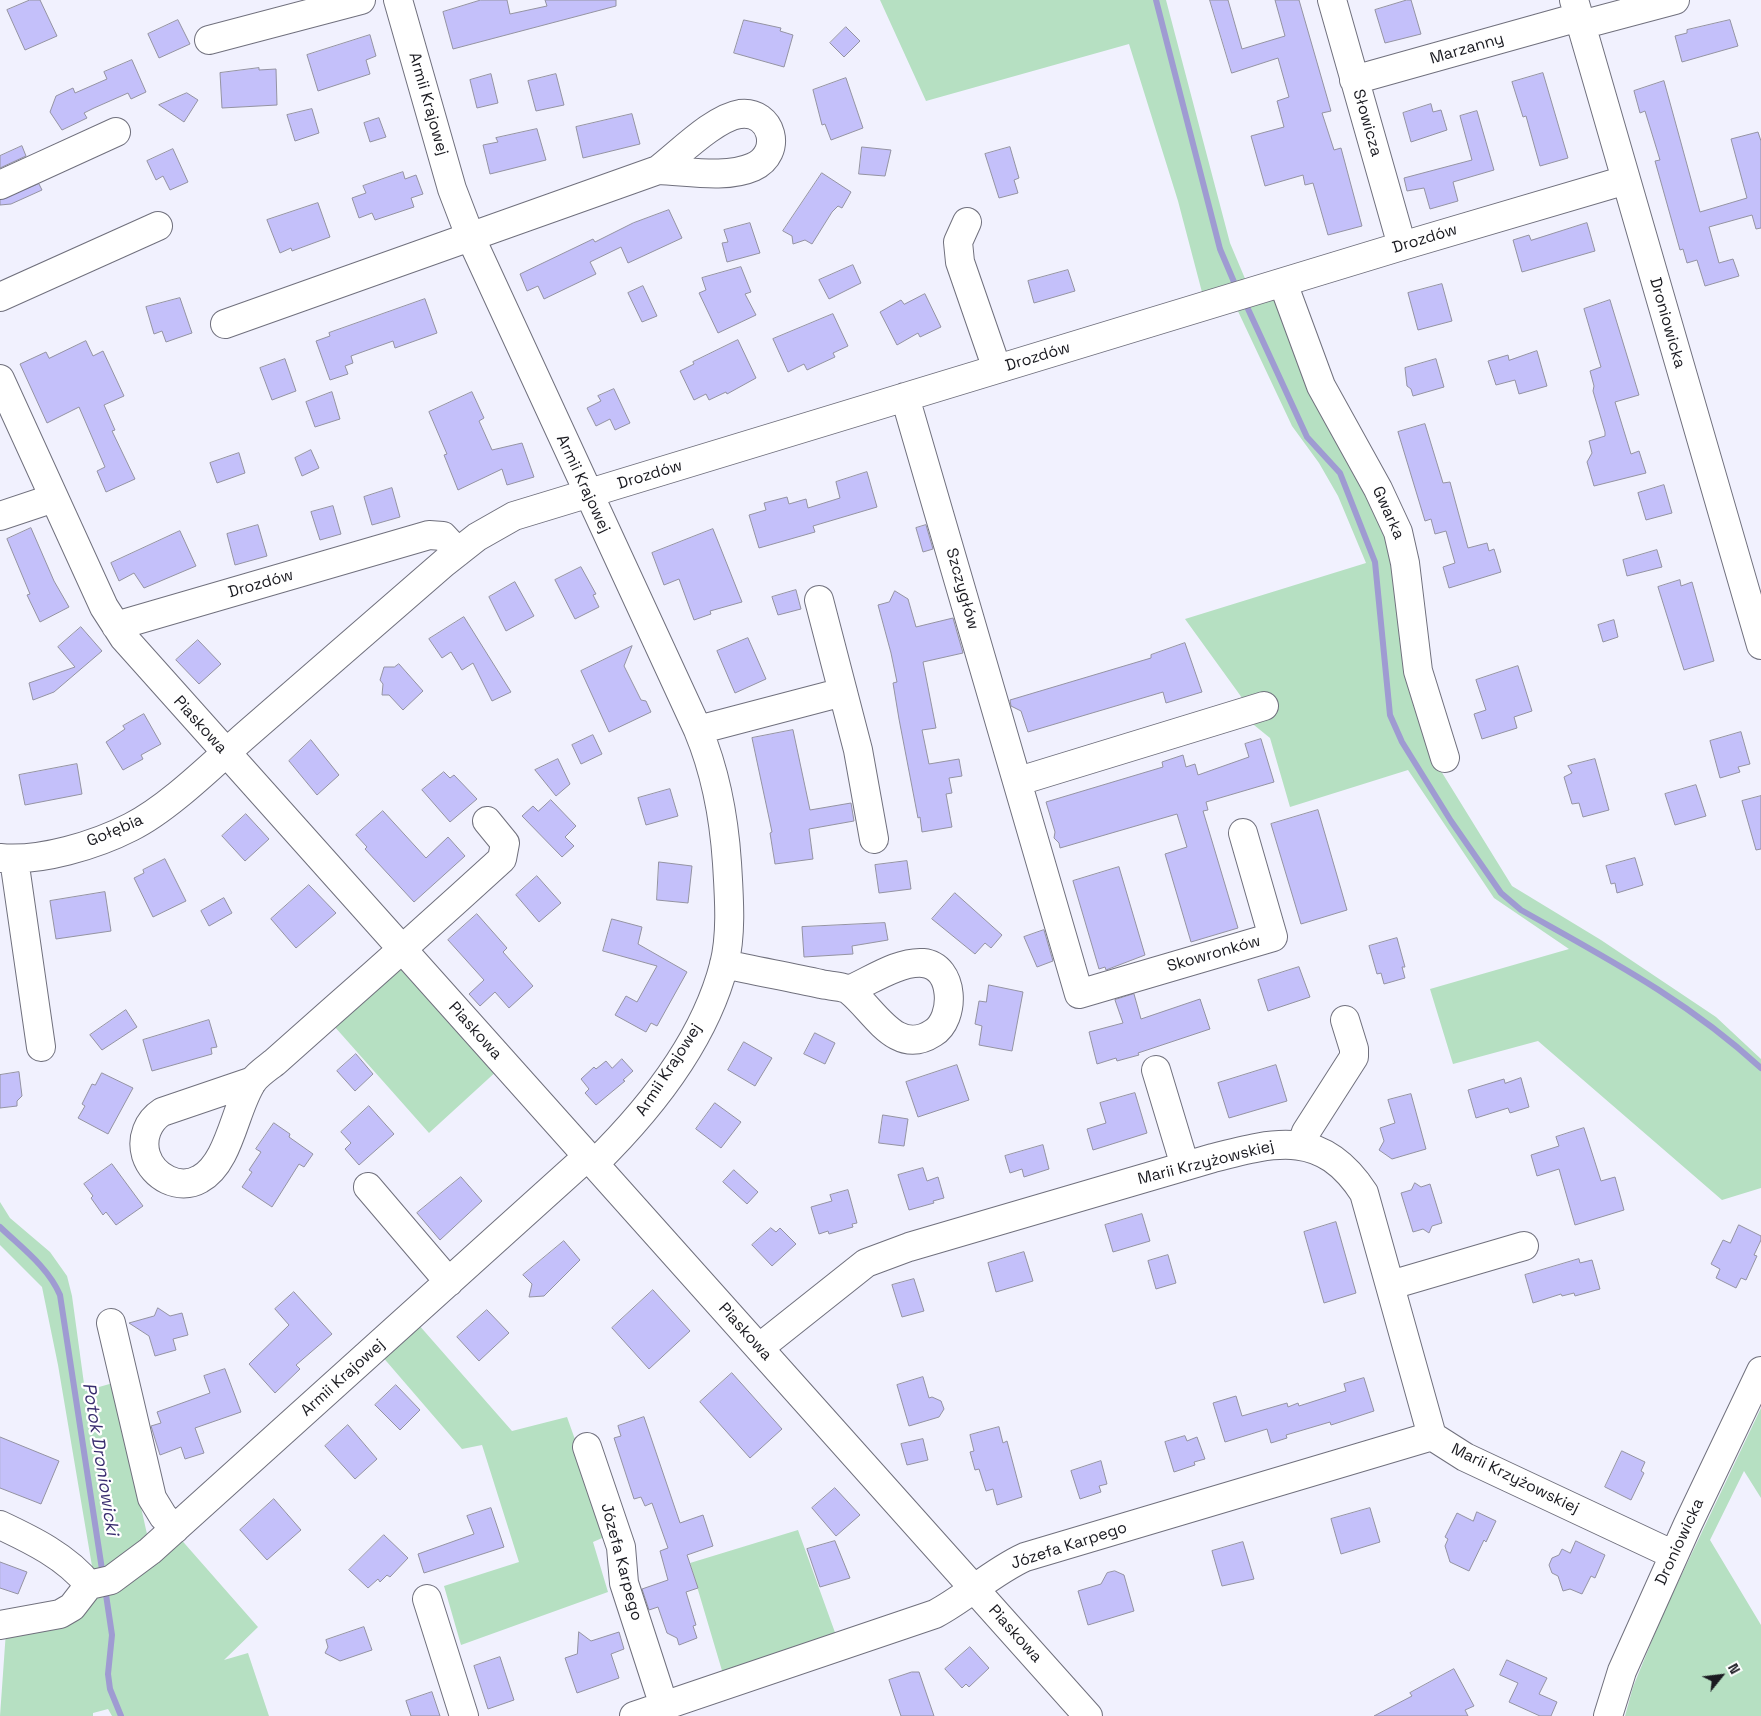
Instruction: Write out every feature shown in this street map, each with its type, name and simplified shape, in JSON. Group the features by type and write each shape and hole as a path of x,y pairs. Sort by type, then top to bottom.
{"street":[{"path":"209,40 361,0"},
{"name":"Armii Krajowej","path":"0,1625 60,1614 100,1582 174,1529 449,1282 638,1119 684,1054 709,1007 724,964 728,915 726,848 717,791 698,730 470,236 452,188 398,0"},
{"name":"Słowicza","path":"1332,0 1402,246"},
{"name":"Marzanny","path":"1354,80 1578,14 1675,0"},
{"name":"Droniowicka","path":"1578,14 1626,180 1751,574 1761,646"},
{"path":"0,185 116,132"},
{"path":"225,324 658,170"},
{"name":"Drozdów","path":"226,753 458,552 496,525 514,516 1402,246 1626,180"},
{"path":"968,222 958,242 960,262 997,369"},
{"path":"0,298 158,226"},
{"name":"Gwarka","path":"1282,283 1318,381 1385,502 1398,532 1405,563 1418,671 1446,758"},
{"name":"Piaskowa","path":"0,379 104,607 116,626 226,753 1088,1716"},
{"name":"Szczygłów","path":"906,397 1080,994"},
{"path":"0,516 54,498"},
{"name":"Drozdów","path":"116,626 429,535 444,536 458,552"},
{"path":"819,600 858,750 874,839"},
{"path":"698,730 843,692"},
{"path":"1019,781 1264,706"},
{"name":"Gołębia","path":"41,1047 7,858 60,852 132,827 164,804 226,753"},
{"path":"253,1081 502,859 505,843 487,821"},
{"name":"Skowronków","path":"1080,994 1273,937 1243,833"},
{"path":"724,964 849,990"},
{"path":"1301,1146 1306,1132 1354,1057 1354,1049 1345,1020"},
{"path":"1156,1070 1185,1166"},
{"name":"Marii Krzyżowskiej","path":"759,1348 866,1262 909,1247 1185,1166 1262,1146 1282,1144 1301,1146 1319,1151 1338,1161 1353,1176 1364,1194 1432,1436 1465,1457 1674,1555"},
{"path":"368,1187 449,1282"},
{"path":"1391,1285 1524,1246"},
{"path":"111,1324 152,1498 174,1529"},
{"name":"Droniowicka","path":"1608,1716 1622,1671 1674,1555 1761,1371"},
{"name":"Józefa Karpego","path":"634,1716 935,1614 975,1589 995,1573 1025,1556 1432,1436"},
{"name":"Józefa Karpego","path":"587,1447 621,1547 624,1583 664,1706"},
{"path":"0,1525 24,1536 79,1572 100,1582"},
{"path":"427,1600 464,1716"}],"green space":[{"path":"880,0 1166,0 1230,243 1246,281 1203,296 1178,201 1129,44 926,101"},
{"path":"1281,292 1395,558 1433,758 1512,886 1601,940 1716,1017 1761,1059 1761,1188 1722,1200 1538,1041 1453,1064 1430,989 1569,949 1494,898 1408,770 1290,807 1270,738 1254,725 1245,702 1185,619 1366,563 1338,496 1319,463 1292,426 1236,307"},
{"path":"404,964 499,1069 429,1133 334,1026"},
{"path":"0,1202 10,1218 50,1252 67,1276 72,1296 85,1391 113,1383 147,1534 131,1556 119,1565 111,1568 93,1572 58,1365 42,1287 0,1245"},
{"path":"418,1324 512,1431 567,1417 609,1535 593,1542 608,1592 461,1645 444,1586 519,1562 482,1445 462,1449 381,1355"},
{"path":"1761,1408 1761,1498 1744,1471 1710,1540 1761,1625 1761,1716 1625,1716 1633,1687 1662,1616"},
{"path":"798,1530 837,1638 723,1674 690,1563"},
{"path":"178,1536 258,1627 224,1660 248,1653 269,1716 112,1716 108,1709 93,1713 93,1716 0,1716 6,1631"}],"building":[{"path":"30,0 40,0 57,36 25,50 7,10"},
{"path":"481,0 507,0 510,14 547,6 545,0 616,0 616,6 453,49 443,12"},
{"path":"1210,0 1228,0 1242,49 1285,36 1275,0 1299,0 1331,111 1322,113 1334,150 1341,148 1362,226 1328,235 1313,183 1305,185 1303,175 1265,186 1251,136 1284,127 1277,101 1289,97 1278,58 1232,73"},
{"path":"1411,0 1421,34 1385,43 1375,10"},
{"path":"178,20 190,44 159,58 148,34"},
{"path":"744,20 781,28 780,31 793,35 784,67 734,53"},
{"path":"1730,20 1738,46 1682,62 1675,36 1687,33 1687,30"},
{"path":"846,27 860,41 844,57 830,43"},
{"path":"370,35 376,56 366,60 370,74 318,91 307,55"},
{"path":"132,60 146,92 131,99 128,93 94,108 84,113 87,118 62,130 50,112 56,96 73,88 75,93 107,79 104,72"},
{"path":"259,68 259,70 276,69 277,105 222,108 220,73"},
{"path":"1543,73 1568,158 1540,166 1526,116 1523,117 1512,82"},
{"path":"491,74 498,103 477,108 470,80"},
{"path":"556,74 564,105 536,111 528,81"},
{"path":"846,78 863,128 831,140 825,124 822,125 813,90"},
{"path":"1664,81 1700,212 1747,198 1731,139 1758,132 1761,141 1761,228 1756,229 1752,215 1709,227 1719,263 1733,259 1739,276 1705,286 1697,260 1687,263 1683,249 1680,250 1655,161 1660,160 1645,111 1640,113 1634,91"},
{"path":"187,93 198,100 184,122 159,105"},
{"path":"1431,104 1433,112 1441,110 1447,130 1411,142 1403,113"},
{"path":"312,109 319,133 295,141 287,115"},
{"path":"1477,111 1494,170 1453,182 1458,201 1430,209 1424,188 1407,191 1404,178 1472,160 1460,116"},
{"path":"632,114 640,144 583,158 576,127"},
{"path":"379,118 386,137 370,142 364,123"},
{"path":"537,129 546,160 490,174 483,145 498,142 496,138"},
{"path":"22,146 26,156 0,168 0,156"},
{"path":"862,147 891,150 885,176 859,174"},
{"path":"1010,147 1019,178 1014,180 1018,193 999,198 985,154"},
{"path":"173,149 188,182 170,190 163,176 156,180 147,161"},
{"path":"403,172 405,179 416,175 423,194 411,198 414,207 375,220 372,213 359,218 352,198 366,193 363,186"},
{"path":"822,173 851,192 842,208 838,206 832,212 812,244 805,240 793,244 792,236 783,231"},
{"path":"39,184 42,190 11,204 0,205 0,200"},
{"path":"318,203 330,237 292,251 291,248 280,253 267,220"},
{"path":"669,210 682,238 628,263 621,247 590,262 596,274 544,299 538,286 527,291 520,274 593,239 595,242 633,223"},
{"path":"750,223 760,253 727,262 722,243 728,242 724,230"},
{"path":"1587,223 1595,251 1522,272 1513,240 1529,235 1531,240"},
{"path":"853,265 861,283 829,299 819,280"},
{"path":"741,267 751,292 745,294 756,315 718,333 699,293 706,290 702,278"},
{"path":"1068,270 1075,291 1034,303 1028,281"},
{"path":"1442,284 1452,321 1418,330 1408,293"},
{"path":"643,286 657,316 642,322 628,293"},
{"path":"925,294 941,327 920,337 918,333 897,345 880,312 901,300 904,304"},
{"path":"180,298 192,333 166,342 162,331 154,334 146,307"},
{"path":"425,299 437,333 395,348 393,341 351,356 353,363 345,366 348,374 330,380 316,341 330,336 329,333"},
{"path":"1610,300 1639,395 1615,402 1631,454 1639,451 1646,473 1594,486 1587,462 1592,453 1589,441 1605,436 1605,432 1593,391 1594,386 1590,371 1601,367 1584,309"},
{"path":"833,314 848,346 833,353 835,357 807,370 804,364 788,372 773,339"},
{"path":"738,340 756,378 727,394 726,392 709,400 706,394 694,400 680,371 694,364 693,362"},
{"path":"86,341 93,356 103,351 124,396 104,405 115,430 112,431 135,479 106,492 97,471 105,467 79,407 47,423 20,364 46,352 49,358"},
{"path":"1537,351 1547,386 1519,394 1515,380 1496,385 1488,361 1508,355 1509,360"},
{"path":"285,359 296,391 272,400 260,368"},
{"path":"1436,359 1444,387 1413,396 1411,389 1407,386 1405,368"},
{"path":"614,389 630,423 615,430 610,419 596,426 587,408 601,401 598,396"},
{"path":"332,392 340,419 315,427 306,402"},
{"path":"472,392 484,418 479,421 492,450 522,443 534,477 507,485 502,469 458,490 444,455 447,454 429,412"},
{"path":"1425,424 1443,483 1450,482 1468,548 1487,543 1489,551 1494,549 1501,572 1449,588 1443,567 1455,563 1446,531 1435,534 1431,519 1425,521 1398,432"},
{"path":"311,450 319,468 302,476 295,458"},
{"path":"239,453 245,473 217,483 210,463"},
{"path":"867,472 877,507 813,526 815,532 759,548 749,515 766,510 764,503 787,497 789,504 806,499 808,508 840,498 836,482"},
{"path":"1664,485 1672,513 1646,520 1638,493"},
{"path":"392,488 400,517 372,525 364,497"},
{"path":"333,506 341,534 320,540 311,512"},
{"path":"258,525 267,556 235,565 227,534"},
{"path":"926,525 933,549 923,552 916,528"},
{"path":"31,528 54,581 69,607 40,622 27,595 30,594 7,539"},
{"path":"713,529 742,602 710,611 711,614 694,620 679,579 664,585 652,553"},
{"path":"180,531 196,566 144,588 134,573 119,581 111,563"},
{"path":"1657,550 1662,567 1627,576 1623,560"},
{"path":"581,567 596,594 593,595 599,607 575,619 555,580"},
{"path":"1680,580 1681,586 1692,582 1714,661 1684,670 1658,587"},
{"path":"515,582 534,616 506,631 489,597"},
{"path":"796,590 801,609 778,615 772,597"},
{"path":"895,591 908,599 916,627 953,618 963,653 923,662 936,728 922,730 929,764 959,759 962,776 949,778 952,793 946,794 952,827 922,832 920,817 918,818 893,683 897,682 878,605 889,602"},
{"path":"464,617 511,692 492,701 473,663 462,670 451,652 442,658 429,639"},
{"path":"1614,620 1618,637 1603,642 1598,625"},
{"path":"81,627 102,651 54,692 33,700 29,683 75,667 58,647"},
{"path":"748,638 766,679 735,693 717,651"},
{"path":"198,640 221,664 199,684 176,660"},
{"path":"1185,643 1202,692 1166,703 1163,692 1028,732 1021,711 1011,706 1010,700 1151,658 1151,655"},
{"path":"632,646 624,666 641,700 646,701 651,712 609,732 581,671"},
{"path":"399,664 423,691 403,710 389,695 382,695 383,684 380,680 384,667 394,667"},
{"path":"1518,666 1532,711 1514,717 1517,728 1482,739 1474,714 1486,710 1476,680"},
{"path":"144,714 161,744 141,755 143,759 123,770 106,742 125,729 123,726"},
{"path":"793,730 810,810 851,803 854,821 809,829 813,859 775,864 770,833 772,832 752,738"},
{"path":"1741,732 1750,764 1738,767 1740,772 1720,778 1710,741"},
{"path":"593,735 602,754 581,764 572,745"},
{"path":"1261,739 1274,782 1206,802 1208,810 1203,811 1238,928 1191,942 1165,854 1187,847 1177,814 1060,848 1059,843 1054,838 1055,832 1046,802 1163,767 1162,762 1183,755 1186,767 1195,764 1198,775 1249,757 1245,744"},
{"path":"311,740 339,775 317,795 289,761"},
{"path":"558,759 570,784 556,796 535,770"},
{"path":"1595,759 1609,810 1583,817 1579,803 1572,804 1564,777 1572,773 1568,766"},
{"path":"77,764 82,794 25,805 19,775"},
{"path":"444,772 450,778 454,775 477,799 450,822 422,790"},
{"path":"1696,785 1706,816 1675,825 1665,794"},
{"path":"670,789 678,816 646,825 638,798"},
{"path":"1761,796 1761,849 1756,850 1742,801"},
{"path":"551,800 576,826 565,837 574,846 562,857 522,816 533,806 538,811"},
{"path":"1318,810 1347,910 1301,924 1271,824"},
{"path":"383,811 426,858 448,837 465,856 414,902 365,849 367,847 356,835"},
{"path":"246,814 269,839 245,861 222,836"},
{"path":"1635,858 1643,885 1617,893 1615,883 1611,884 1606,866"},
{"path":"165,859 186,901 153,917 134,878 144,873 143,870"},
{"path":"907,861 911,889 879,893 875,865"},
{"path":"659,862 692,866 688,903 657,900"},
{"path":"1119,867 1145,955 1106,970 1105,967 1099,969 1073,881"},
{"path":"537,876 561,903 539,922 516,895"},
{"path":"309,885 336,913 296,948 271,919"},
{"path":"105,892 111,931 56,939 50,901"},
{"path":"955,893 1002,935 991,948 985,943 975,954 932,919"},
{"path":"224,898 232,913 209,926 201,911"},
{"path":"477,914 507,948 503,952 533,986 509,1008 495,992 480,1006 469,994 484,980 448,940"},
{"path":"612,919 642,927 638,944 687,972 657,1026 651,1023 646,1032 615,1015 626,996 637,1002 657,966 603,951"},
{"path":"885,923 888,940 852,946 853,954 804,957 802,927"},
{"path":"1044,930 1053,961 1037,967 1024,937"},
{"path":"1397,938 1405,967 1402,967 1405,978 1384,984 1381,973 1377,974 1369,946"},
{"path":"1299,967 1310,997 1268,1011 1258,980"},
{"path":"989,985 1023,992 1012,1051 979,1045 982,1026 975,1024 979,1001 986,1002"},
{"path":"1134,994 1141,1019 1200,999 1210,1029 1138,1053 1139,1055 1117,1061 1116,1058 1097,1064 1089,1032 1123,1023 1115,1000"},
{"path":"126,1010 137,1027 102,1050 90,1035"},
{"path":"209,1020 217,1047 211,1048 212,1054 152,1071 143,1040"},
{"path":"815,1033 835,1043 825,1064 804,1054"},
{"path":"744,1042 772,1058 755,1086 728,1070"},
{"path":"356,1054 373,1074 355,1091 337,1071"},
{"path":"622,1059 633,1071 623,1080 625,1081 596,1105 585,1093 589,1089 581,1079 594,1067 596,1069 606,1061 612,1068"},
{"path":"957,1065 969,1100 918,1117 906,1082"},
{"path":"1276,1065 1287,1101 1229,1118 1218,1083"},
{"path":"19,1072 22,1096 17,1101 17,1106 0,1108 0,1075"},
{"path":"102,1073 133,1088 108,1134 78,1118 85,1106 82,1104 92,1084 95,1085"},
{"path":"1521,1078 1529,1107 1510,1113 1508,1108 1476,1118 1468,1090 1504,1079 1505,1083"},
{"path":"1135,1093 1147,1133 1093,1150 1087,1129 1106,1123 1100,1103"},
{"path":"1411,1094 1426,1149 1392,1159 1379,1150 1384,1141 1380,1128 1395,1123 1388,1100"},
{"path":"715,1103 741,1122 721,1148 696,1129"},
{"path":"369,1106 394,1134 359,1165 345,1149 351,1143 341,1132"},
{"path":"883,1115 908,1119 904,1146 879,1143"},
{"path":"274,1123 290,1134 289,1137 313,1154 304,1167 299,1164 272,1207 242,1187 252,1172 249,1170 261,1152 256,1149"},
{"path":"1584,1128 1601,1181 1615,1177 1624,1210 1575,1225 1559,1169 1537,1176 1531,1155 1559,1146 1556,1137"},
{"path":"1043,1145 1049,1169 1024,1177 1022,1169 1010,1173 1005,1156"},
{"path":"112,1164 143,1206 116,1225 106,1212 103,1215 84,1184"},
{"path":"923,1168 927,1181 938,1177 944,1198 909,1210 898,1175"},
{"path":"734,1170 758,1192 747,1204 723,1182"},
{"path":"461,1177 482,1201 440,1240 417,1213"},
{"path":"1415,1183 1421,1187 1430,1184 1442,1223 1432,1226 1429,1233 1423,1229 1413,1232 1401,1193 1411,1190"},
{"path":"848,1190 857,1223 852,1224 853,1227 829,1234 828,1231 819,1234 811,1207 832,1201 830,1195"},
{"path":"1142,1214 1150,1241 1113,1252 1105,1225"},
{"path":"1336,1222 1356,1293 1324,1303 1304,1232"},
{"path":"1739,1225 1761,1236 1761,1240 1754,1255 1757,1256 1746,1280 1741,1278 1736,1288 1716,1278 1720,1269 1711,1264 1723,1240 1730,1243"},
{"path":"771,1228 776,1232 780,1228 796,1244 772,1266 752,1245"},
{"path":"564,1241 580,1260 544,1296 529,1297 532,1284 523,1275"},
{"path":"1024,1252 1033,1281 996,1292 988,1263"},
{"path":"1168,1255 1176,1283 1156,1289 1148,1261"},
{"path":"1579,1259 1580,1263 1592,1260 1600,1289 1575,1296 1574,1293 1562,1296 1561,1294 1533,1303 1525,1275"},
{"path":"914,1279 924,1311 902,1317 892,1285"},
{"path":"653,1290 690,1331 649,1369 612,1328"},
{"path":"294,1292 332,1334 296,1365 300,1369 275,1393 249,1364 289,1325 275,1309"},
{"path":"158,1308 170,1316 182,1313 188,1335 173,1339 176,1350 155,1356 149,1336 129,1323 154,1316"},
{"path":"487,1310 509,1333 479,1361 457,1337"},
{"path":"225,1369 241,1412 195,1428 204,1453 185,1459 181,1447 160,1455 151,1426 161,1423 157,1412 210,1393 204,1376"},
{"path":"732,1373 782,1429 750,1458 700,1402"},
{"path":"923,1377 929,1398 932,1397 941,1401 944,1409 939,1417 909,1426 897,1385"},
{"path":"1364,1378 1374,1411 1331,1425 1330,1422 1286,1435 1287,1438 1271,1443 1267,1429 1225,1442 1213,1403 1236,1396 1242,1416 1287,1403 1288,1407 1298,1403 1299,1406 1346,1391 1344,1384"},
{"path":"396,1385 420,1410 400,1430 375,1405"},
{"path":"644,1417 680,1523 703,1515 713,1546 687,1555 698,1588 686,1592 696,1625 693,1626 697,1638 679,1645 677,1638 667,1633 658,1607 649,1610 642,1589 668,1580 660,1551 668,1548 652,1503 645,1506 641,1497 634,1499 614,1438 621,1436 618,1426"},
{"path":"348,1425 377,1459 355,1479 325,1446"},
{"path":"999,1427 1003,1443 1007,1441 1022,1497 997,1505 993,1489 986,1491 979,1469 975,1470 970,1452 974,1451 970,1435"},
{"path":"1185,1436 1187,1441 1197,1437 1205,1459 1194,1462 1195,1465 1174,1472 1165,1442"},
{"path":"0,1437 59,1461 41,1504 0,1488"},
{"path":"923,1439 928,1460 907,1465 901,1444"},
{"path":"1622,1451 1645,1462 1641,1471 1644,1473 1631,1500 1605,1487"},
{"path":"1101,1461 1107,1484 1099,1486 1101,1492 1080,1499 1071,1471"},
{"path":"835,1488 860,1515 836,1536 812,1508"},
{"path":"274,1499 301,1530 267,1560 240,1530"},
{"path":"491,1508 504,1547 424,1573 418,1554 474,1534 467,1516"},
{"path":"1370,1508 1380,1542 1341,1554 1331,1519"},
{"path":"1477,1512 1496,1521 1486,1542 1484,1540 1469,1571 1450,1562 1445,1546 1448,1539 1445,1537 1457,1513 1473,1521"},
{"path":"384,1535 408,1558 390,1577 387,1575 380,1582 378,1579 368,1588 349,1570"},
{"path":"835,1541 850,1578 820,1587 807,1549"},
{"path":"1576,1541 1605,1555 1595,1578 1591,1576 1582,1594 1570,1589 1563,1591 1558,1576 1552,1573 1549,1565 1552,1558 1559,1555 1562,1549 1570,1553"},
{"path":"1243,1542 1254,1579 1222,1586 1212,1551"},
{"path":"0,1562 27,1572 18,1594 0,1588"},
{"path":"1115,1571 1124,1575 1134,1611 1088,1625 1078,1591 1101,1584 1107,1573"},
{"path":"364,1627 372,1650 340,1661 325,1653 328,1647 326,1640"},
{"path":"579,1632 591,1641 619,1632 624,1649 611,1654 619,1678 577,1693 565,1658 577,1654"},
{"path":"970,1647 989,1668 969,1687 966,1684 962,1688 945,1669"},
{"path":"500,1657 514,1700 488,1709 474,1666"},
{"path":"1507,1660 1547,1678 1539,1694 1557,1702 1551,1716 1540,1716 1509,1702 1518,1683 1500,1675"},
{"path":"1454,1669 1474,1706 1465,1710 1468,1716 1374,1716 1412,1696 1410,1693"},
{"path":"912,1672 919,1672 934,1716 901,1716 889,1680"},
{"path":"432,1692 440,1716 411,1716 406,1701"}],"waterway":[{"path":"1156,0 1220,249 1234,282"},
{"path":"1248,309 1307,437 1340,473 1375,562 1390,715 1402,742 1451,821 1501,893 1521,910 1616,964 1675,1001 1705,1022 1761,1068"},
{"name":"Potok Droniowicki","path":"0,1227 42,1267 60,1295 103,1576"},
{"name":"Potok Droniowicki","path":"105,1588 112,1635 108,1674 110,1689 121,1716"}]}
